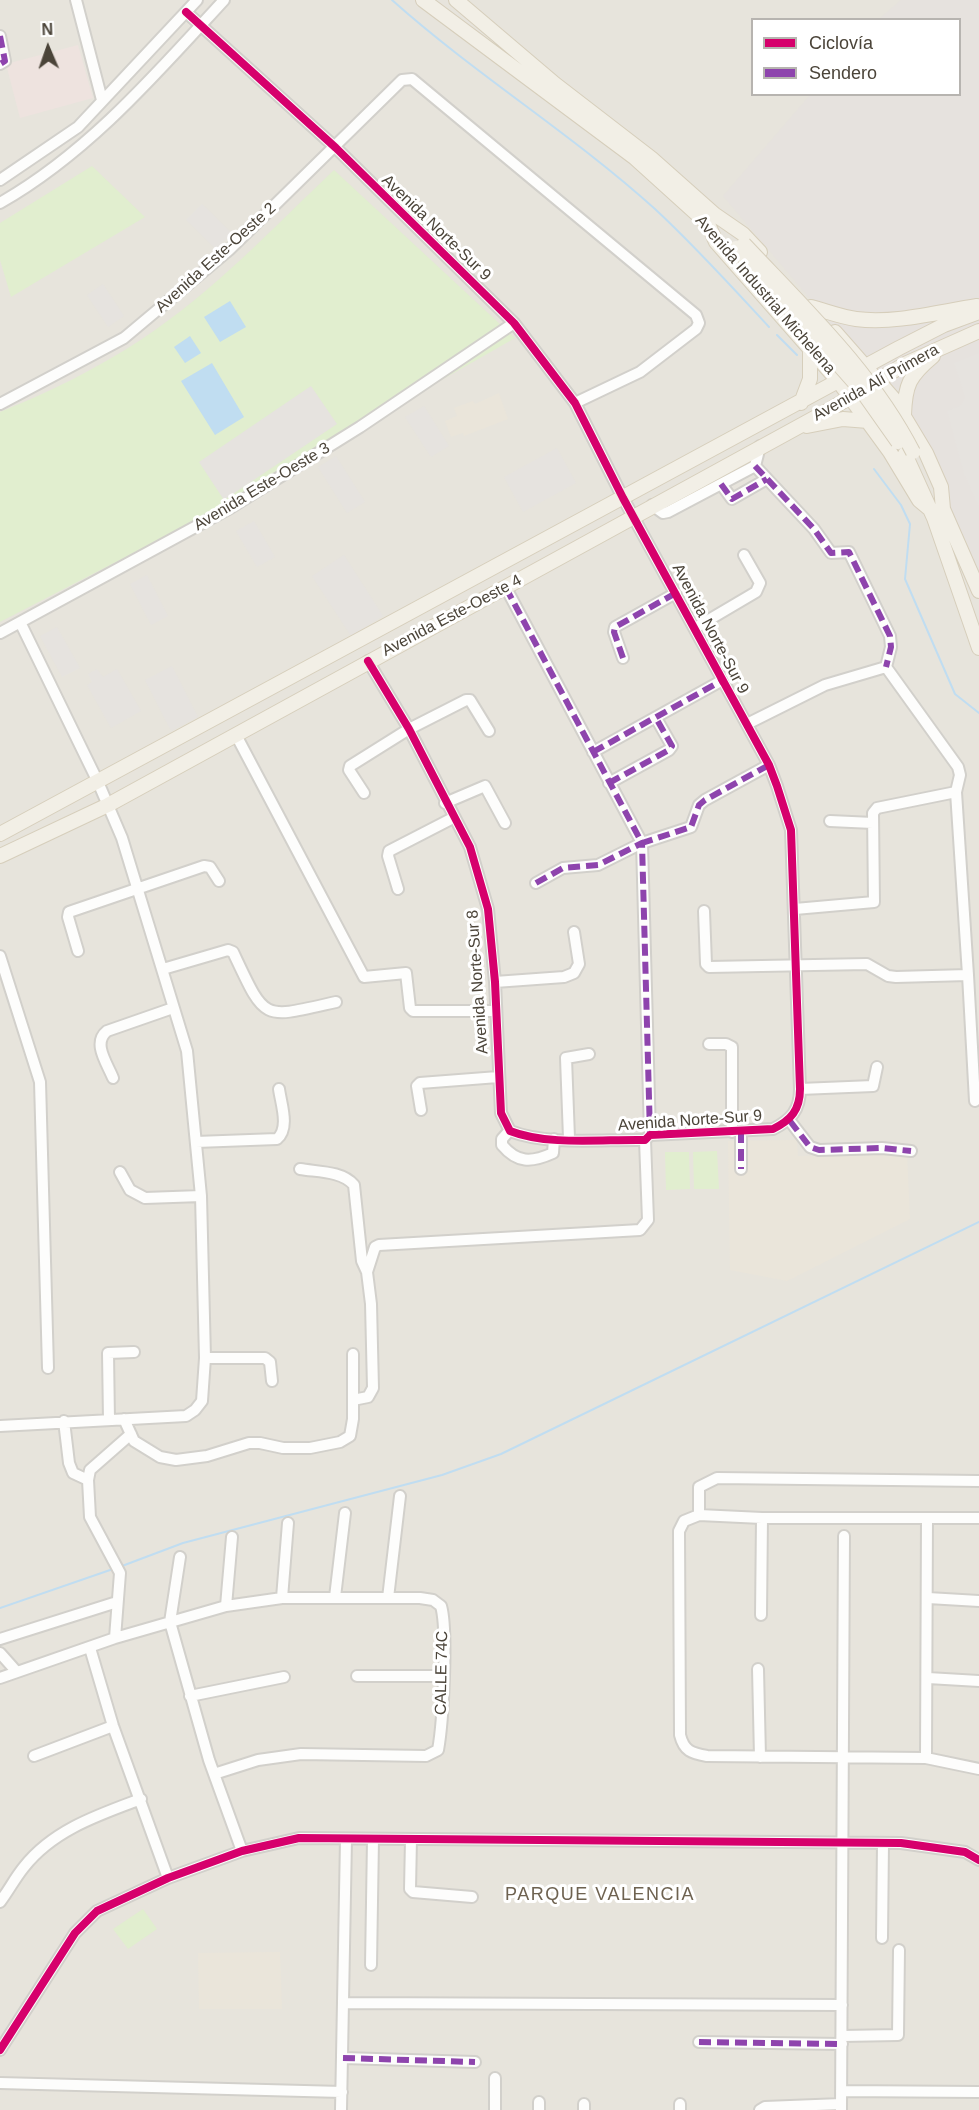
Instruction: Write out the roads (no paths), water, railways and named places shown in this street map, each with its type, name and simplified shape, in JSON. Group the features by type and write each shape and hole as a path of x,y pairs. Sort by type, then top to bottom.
{"main road":[{"name":"Avenida Industrial Michelena","path":"423,0 635,158 711,219 743,234 867,366 904,415 926,453 941,487 937,510 979,648"},
{"name":"Avenida Industrial Michelena","path":"456,0 555,84 651,158 711,219 716,242 810,345 851,396 919,500 937,510 979,591"},
{"path":"711,219 737,243 860,372 894,419 937,510"},
{"path":"811,307 845,317 871,320 979,306"},
{"name":"Avenida Alí Primera","path":"0,834 867,366 944,325 979,312"},
{"name":"Avenida Alí Primera","path":"800,425 878,380 946,345 979,331"},
{"path":"801,403 810,379 810,345"},
{"path":"904,415 904,389 909,379 946,345"},
{"path":"800,425 843,419 867,421"},
{"name":"Avenida Este-Oeste 4","path":"0,856 108,805 800,425"}],"street":[{"path":"76,0 102,100"},
{"path":"0,180 78,127 197,0"},
{"path":"0,203 75,151 112,117 224,0"},
{"name":"Avenida Norte-Sur 9","path":"186,12 336,148 514,323 575,403 721,681 769,765 791,830 800,1102 790,1121 773,1129 648,1137 525,1137 510,1130"},
{"path":"0,36 5,61 0,64"},
{"name":"Avenida Este-Oeste 2","path":"0,404 124,338 229,250 406,79 412,79 696,315 699,323 696,329 640,372 575,403"},
{"name":"Avenida Este-Oeste 3","path":"0,633 230,508 360,427 514,323"},
{"path":"755,466 759,446"},
{"path":"755,466 814,529 831,553 849,552 890,636 891,647 886,667 958,767 960,775 956,792 975,1101"},
{"path":"652,505 663,513 668,512 755,466"},
{"path":"721,484 732,499 767,479"},
{"path":"695,628 756,592 760,583 744,555"},
{"path":"367,1272 371,1256 379,1245 640,1230 648,1220 642,843 506,588"},
{"path":"623,658 614,632 615,627 676,593"},
{"path":"0,1425 186,1416 202,1401 205,1358 201,1196 187,1051 138,887 108,805 20,622"},
{"name":"Avenida Norte-Sur 8","path":"368,661 409,729 470,847 488,909 495,982 501,1113 510,1130"},
{"path":"747,724 825,685 886,667"},
{"path":"593,752 721,681"},
{"path":"364,793 349,770 350,766 409,729 466,700 470,700 489,731"},
{"path":"609,783 669,750 672,746 656,718"},
{"path":"236,735 364,977 406,974 410,1008 413,1011 496,1011"},
{"path":"536,883 563,868 598,865 642,843 691,827 699,805 705,800 769,765"},
{"path":"445,802 482,785 485,786 505,823"},
{"path":"795,909 874,902 873,813 877,808 956,792"},
{"path":"398,889 388,856 389,851 453,818"},
{"path":"830,821 873,823"},
{"path":"78,951 68,917 69,912 204,866 210,867 219,881"},
{"path":"704,910 706,964 709,968 867,964 888,976 896,977 968,975"},
{"path":"495,982 564,977 574,974 579,964 574,932"},
{"path":"163,969 228,950 233,952 255,998 266,1009 282,1014 336,1002"},
{"path":"0,956 40,1082 48,1368"},
{"path":"113,1078 99,1043 101,1036 173,1008"},
{"path":"709,1044 726,1044 732,1047 741,1168"},
{"path":"569,1138 566,1058 589,1054"},
{"path":"800,1089 873,1086 877,1067"},
{"path":"421,1110 417,1086 420,1083 498,1077"},
{"path":"196,1142 277,1139 282,1135 285,1127 279,1089"},
{"path":"790,1121 810,1147 819,1150 882,1148 911,1151"},
{"path":"510,1130 502,1139 501,1145 511,1156 523,1160 540,1159 553,1153 554,1138"},
{"path":"300,1169 338,1175 348,1179 354,1185 362,1261 367,1272 371,1304 374,1383 368,1397 353,1400"},
{"path":"120,1172 130,1190 145,1198 201,1196"},
{"path":"109,1420 108,1353 134,1352"},
{"path":"124,1419 134,1441 160,1457 176,1460 207,1456 249,1443 291,1449 340,1442 350,1436 353,1354"},
{"path":"205,1358 265,1358 270,1362 272,1381"},
{"path":"64,1421 69,1463 73,1473 88,1480"},
{"path":"115,1638 120,1573 111,1552 90,1516 88,1480 90,1470 131,1434"},
{"path":"699,1515 699,1487 717,1478 979,1481"},
{"path":"0,1678 115,1638 226,1606 282,1598 388,1598 400,1496"},
{"path":"335,1597 345,1513"},
{"path":"979,1518 762,1518 699,1515 684,1521 680,1531 680,1735 683,1746 691,1753 707,1756 926,1758 979,1769"},
{"path":"760,1615 762,1518"},
{"path":"926,1758 927,1518"},
{"path":"282,1598 288,1523"},
{"path":"760,2110 765,2107 841,2107 844,1536"},
{"path":"226,1606 232,1538"},
{"path":"180,1557 170,1622 214,1774 242,1851"},
{"name":"CALLE 74C","path":"214,1774 258,1760 301,1754 426,1756 438,1750 441,1735 443,1676 443,1612 441,1605 433,1600 388,1598"},
{"path":"928,1598 979,1601"},
{"path":"0,1639 117,1602"},
{"path":"90,1648 113,1726 168,1878"},
{"path":"0,1653 16,1671"},
{"path":"758,1669 759,1756"},
{"path":"357,1676 443,1676"},
{"path":"190,1696 284,1677"},
{"path":"928,1678 979,1681"},
{"path":"34,1756 113,1726"},
{"path":"0,1902 25,1865 54,1838 87,1819 141,1799"},
{"path":"0,2050 75,1933 97,1911 168,1878 242,1851 299,1838 883,1843 965,1852 979,1860"},
{"path":"341,2110 346,1839"},
{"path":"371,1965 373,1839"},
{"path":"411,1839 410,1889 413,1892 472,1898"},
{"path":"882,1938 883,1843"},
{"path":"699,2042 842,2040 898,2035 899,1950"},
{"path":"344,2003 842,2006"},
{"path":"343,2058 475,2062"},
{"path":"495,2078 495,2110"},
{"path":"0,2083 342,2092"},
{"path":"841,2091 979,2092"}],"water":[{"path":"230,301 246,327 220,342 204,317"},
{"path":"190,336 201,353 185,363 174,347"},
{"path":"212,363 244,417 215,435 181,381"}],"waterway":[{"path":"392,0 457,54 591,155 655,209 769,327"},
{"path":"777,335 797,355"},
{"path":"874,469 901,505 910,524 905,579 955,694 979,713"},
{"path":"122,1566 183,1543 442,1475 501,1454 979,1222"},
{"path":"0,1608 113,1569"}],"district":[{"name":"PARQUE VALENCIA","path":"600,1895"}]}
